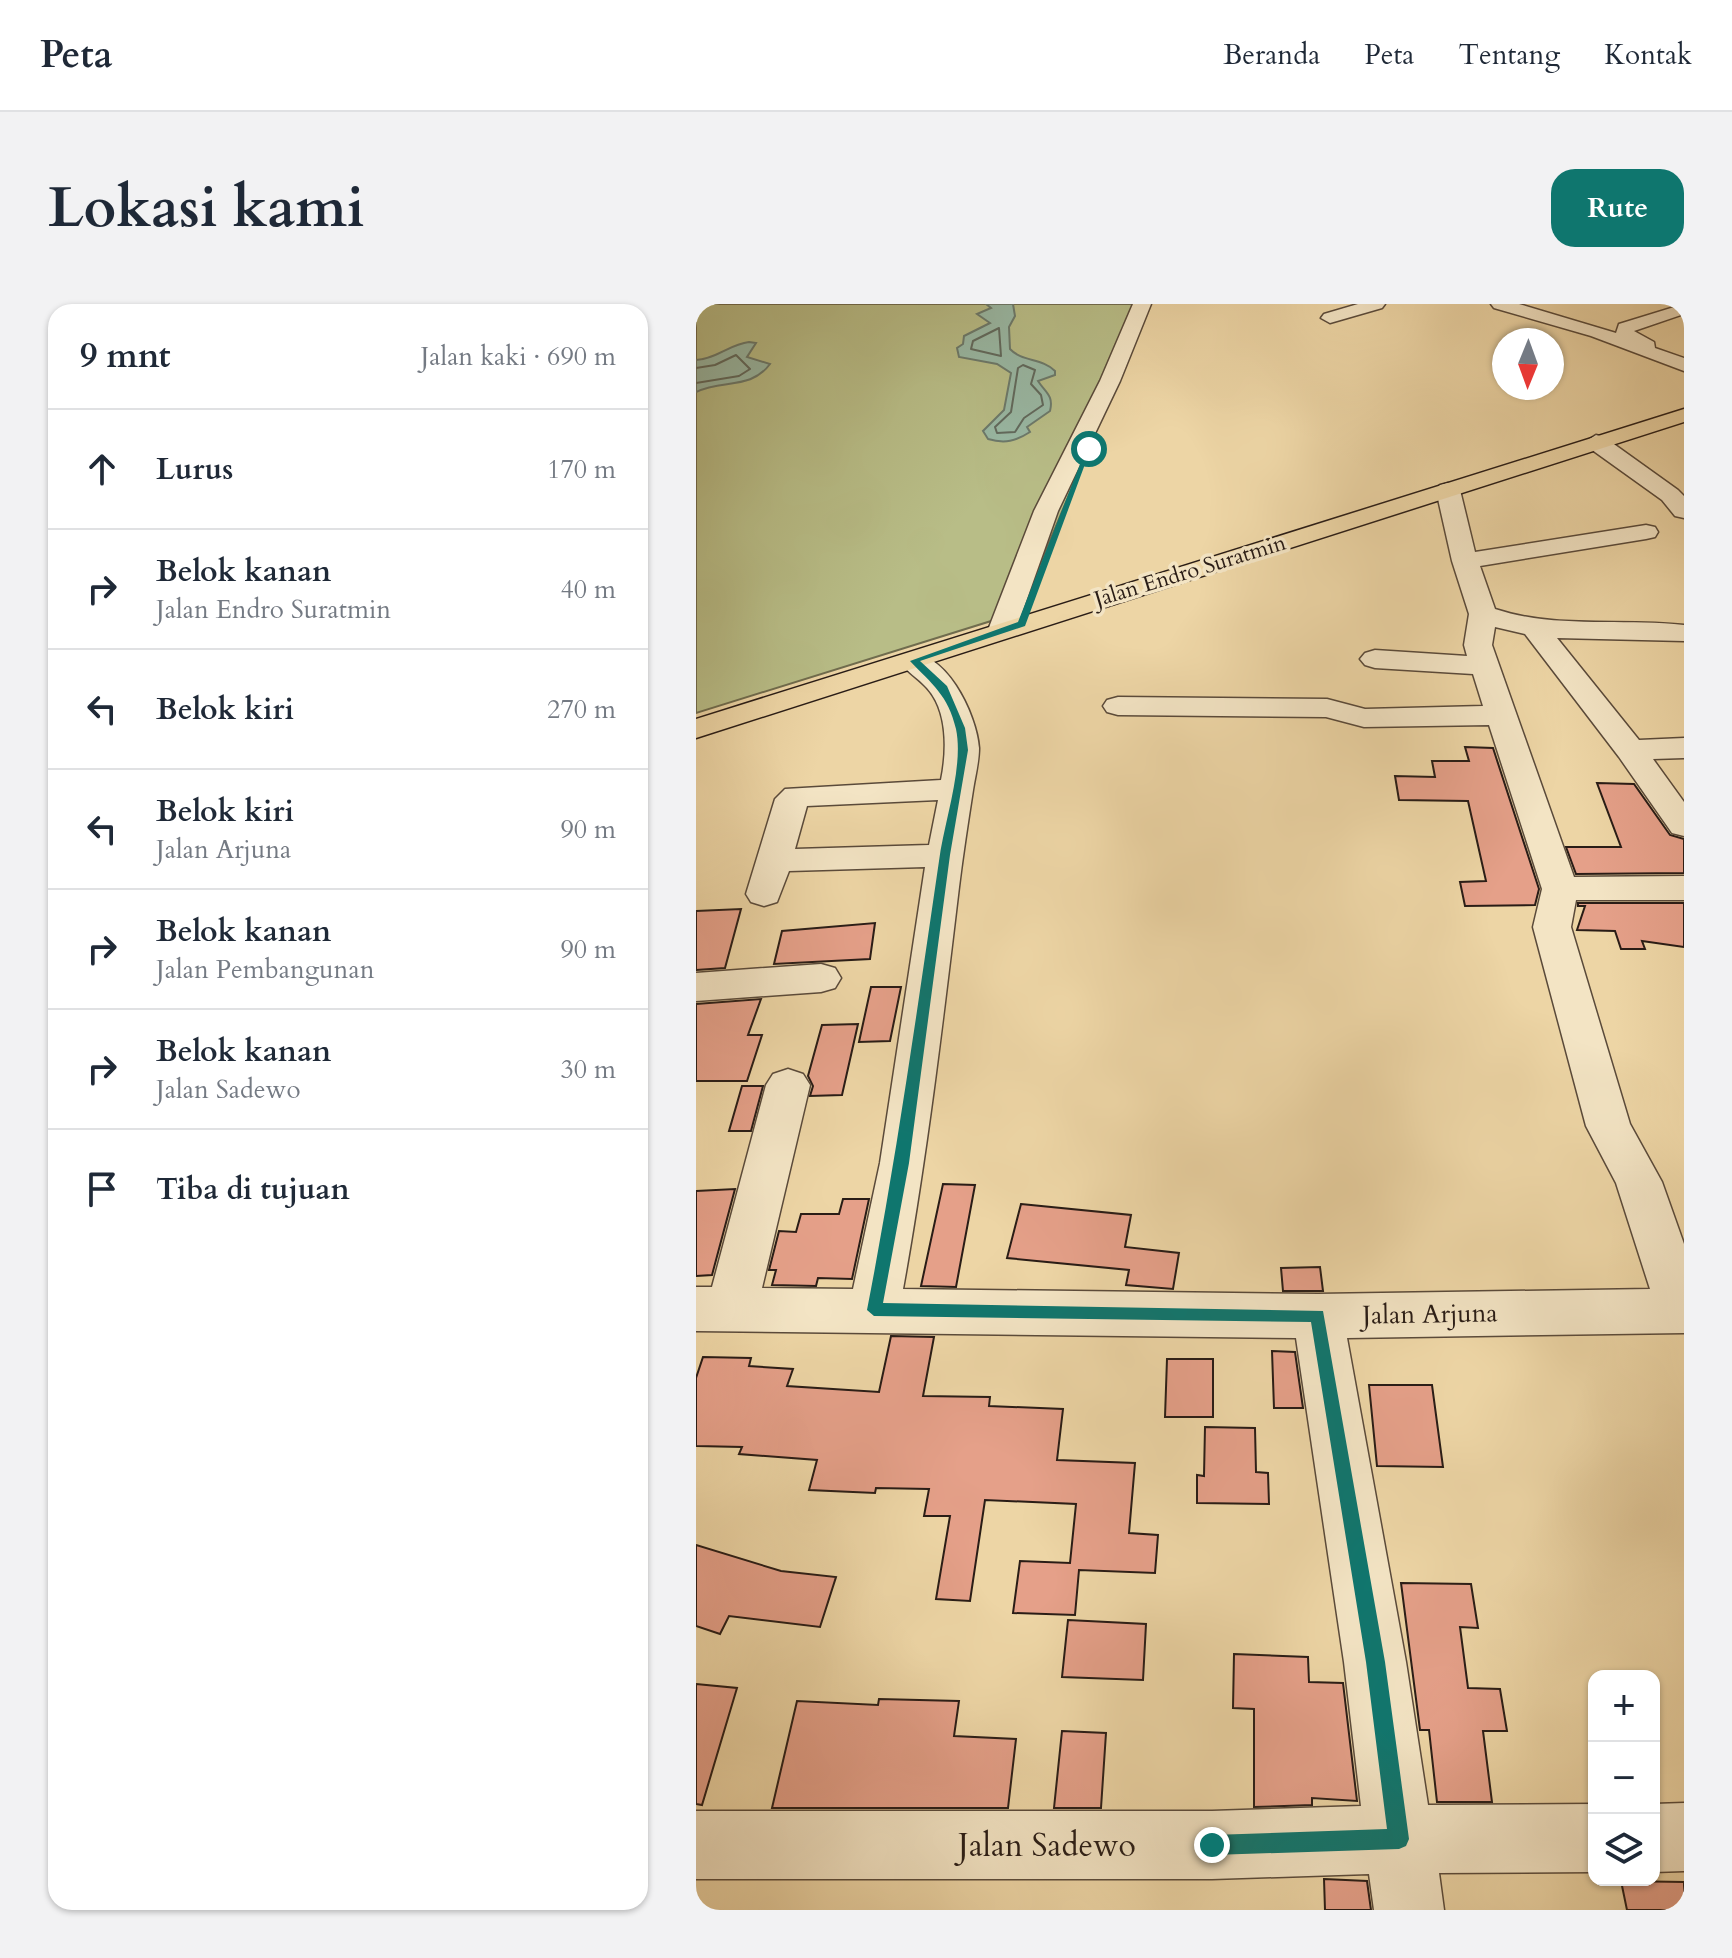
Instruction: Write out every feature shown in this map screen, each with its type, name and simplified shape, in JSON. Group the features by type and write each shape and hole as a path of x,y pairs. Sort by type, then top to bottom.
{"main road":[{"name":"Jalan Endro Suratmin","path":"696,729 1684,415"}],"street":[{"path":"1012,627 1046,511 1110,381 1142,304"},
{"path":"1012,627 1155,304"},
{"path":"1330,318 1376,304"},
{"path":"1500,304 1597,332 1684,362"},
{"path":"1635,305 1682,310"},
{"path":"1682,310 1629,326 1624,331 1639,343 1684,362"},
{"path":"1596,442 1670,495 1684,511"},
{"path":"1448,490 1465,561 1483,614 1478,645 1560,889 1552,927 1608,1126 1639,1182 1683,1311"},
{"path":"1465,561 1646,532"},
{"path":"1483,614 1509,624 1535,628 1684,633"},
{"path":"1535,628 1630,750 1684,826"},
{"path":"1375,659 1484,666"},
{"path":"874,1310 903,1163 945,855 963,750 960,728 948,702 908,663"},
{"path":"1118,706 1327,708 1364,718 1501,715"},
{"path":"1630,750 1684,748"},
{"path":"945,855 768,878 792,799 797,796 956,789"},
{"path":"1560,889 1684,888"},
{"path":"696,987 821,978"},
{"path":"714,1309 788,1085"},
{"name":"Jalan Arjuna","path":"714,1309 1318,1316 1683,1311"},
{"path":"1318,1316 1375,1662 1409,1910"},
{"path":"1660,1838 1684,1837"},
{"name":"Jalan Sadewo","path":"696,1845 1212,1845 1399,1839 1588,1838"}],"green space":[{"path":"696,304 1149,304 1020,612 696,713"}],"water":[{"path":"986,304 1013,304 1015,316 1009,327 1010,349 1055,371 1055,375 1038,381 1050,397 1050,411 1027,427 1030,432 1010,441 988,439 983,431 1004,410 1011,373 997,364 959,357 957,348 963,344 964,336 990,323 977,314 991,308"},
{"path":"749,342 756,343 747,357 770,364 762,372 745,381 696,392 696,360"}],"building":[{"path":"1465,747 1493,748 1539,889 1535,905 1465,906 1460,882 1486,881 1468,801 1399,800 1395,776 1435,777 1432,761 1469,761"},
{"path":"1597,783 1634,784 1670,835 1684,839 1684,873 1576,874 1566,847 1621,847"},
{"path":"1578,903 1684,903 1684,947 1642,941 1645,949 1621,949 1615,931 1577,930 1585,906 1578,906"},
{"path":"741,909 725,968 696,970 696,911"},
{"path":"875,923 870,959 774,964 782,931"},
{"path":"871,987 901,987 890,1041 859,1042"},
{"path":"761,999 748,1035 762,1035 747,1081 696,1081 696,1004"},
{"path":"858,1024 842,1095 810,1096 813,1086 808,1076 822,1025"},
{"path":"742,1086 763,1086 751,1131 729,1131"},
{"path":"943,1184 975,1185 956,1287 921,1286"},
{"path":"735,1189 712,1275 696,1276 696,1191"},
{"path":"843,1199 869,1199 852,1279 818,1278 816,1286 772,1285 776,1270 769,1270 779,1231 796,1232 801,1214 839,1214"},
{"path":"1021,1204 1131,1215 1125,1247 1179,1253 1173,1289 1126,1285 1129,1270 1007,1258"},
{"path":"1320,1267 1323,1291 1283,1291 1281,1268"},
{"path":"891,1336 934,1337 923,1396 990,1397 989,1406 1063,1409 1057,1460 1135,1463 1129,1533 1158,1535 1155,1573 1079,1570 1075,1615 1013,1613 1020,1561 1070,1563 1076,1504 985,1500 970,1601 936,1599 950,1516 924,1516 929,1489 876,1488 875,1493 809,1490 817,1460 739,1454 742,1447 696,1446 696,1378 703,1357 751,1358 749,1366 793,1369 787,1386 879,1392"},
{"path":"1272,1351 1295,1352 1303,1408 1274,1408"},
{"path":"1167,1359 1213,1359 1213,1417 1165,1417"},
{"path":"1369,1385 1432,1385 1443,1467 1377,1466"},
{"path":"1205,1427 1255,1428 1256,1472 1268,1473 1269,1504 1197,1503 1197,1475 1204,1476"},
{"path":"696,1545 781,1571 836,1577 820,1627 729,1616 720,1634 696,1626"},
{"path":"1401,1583 1471,1584 1478,1628 1460,1627 1468,1688 1500,1689 1507,1731 1483,1731 1492,1802 1437,1802 1429,1730 1420,1730"},
{"path":"1068,1620 1146,1624 1143,1680 1062,1677"},
{"path":"1234,1654 1308,1657 1309,1682 1343,1683 1357,1801 1312,1798 1312,1805 1254,1807 1254,1709 1233,1708"},
{"path":"696,1684 737,1688 702,1805 696,1804"},
{"path":"879,1699 959,1701 954,1736 1016,1739 1008,1808 772,1808 797,1701 878,1705"},
{"path":"1062,1731 1106,1733 1101,1808 1054,1808"},
{"path":"1324,1879 1367,1881 1371,1910 1325,1910"},
{"path":"1660,1882 1684,1882 1684,1910 1627,1910 1622,1886 1660,1886"}],"route":[{"path":"1089,449 1022,624 914,661 943,686 960,728 963,750 945,855 903,1163 874,1310 1318,1316 1375,1662 1399,1839 1212,1845"}]}
